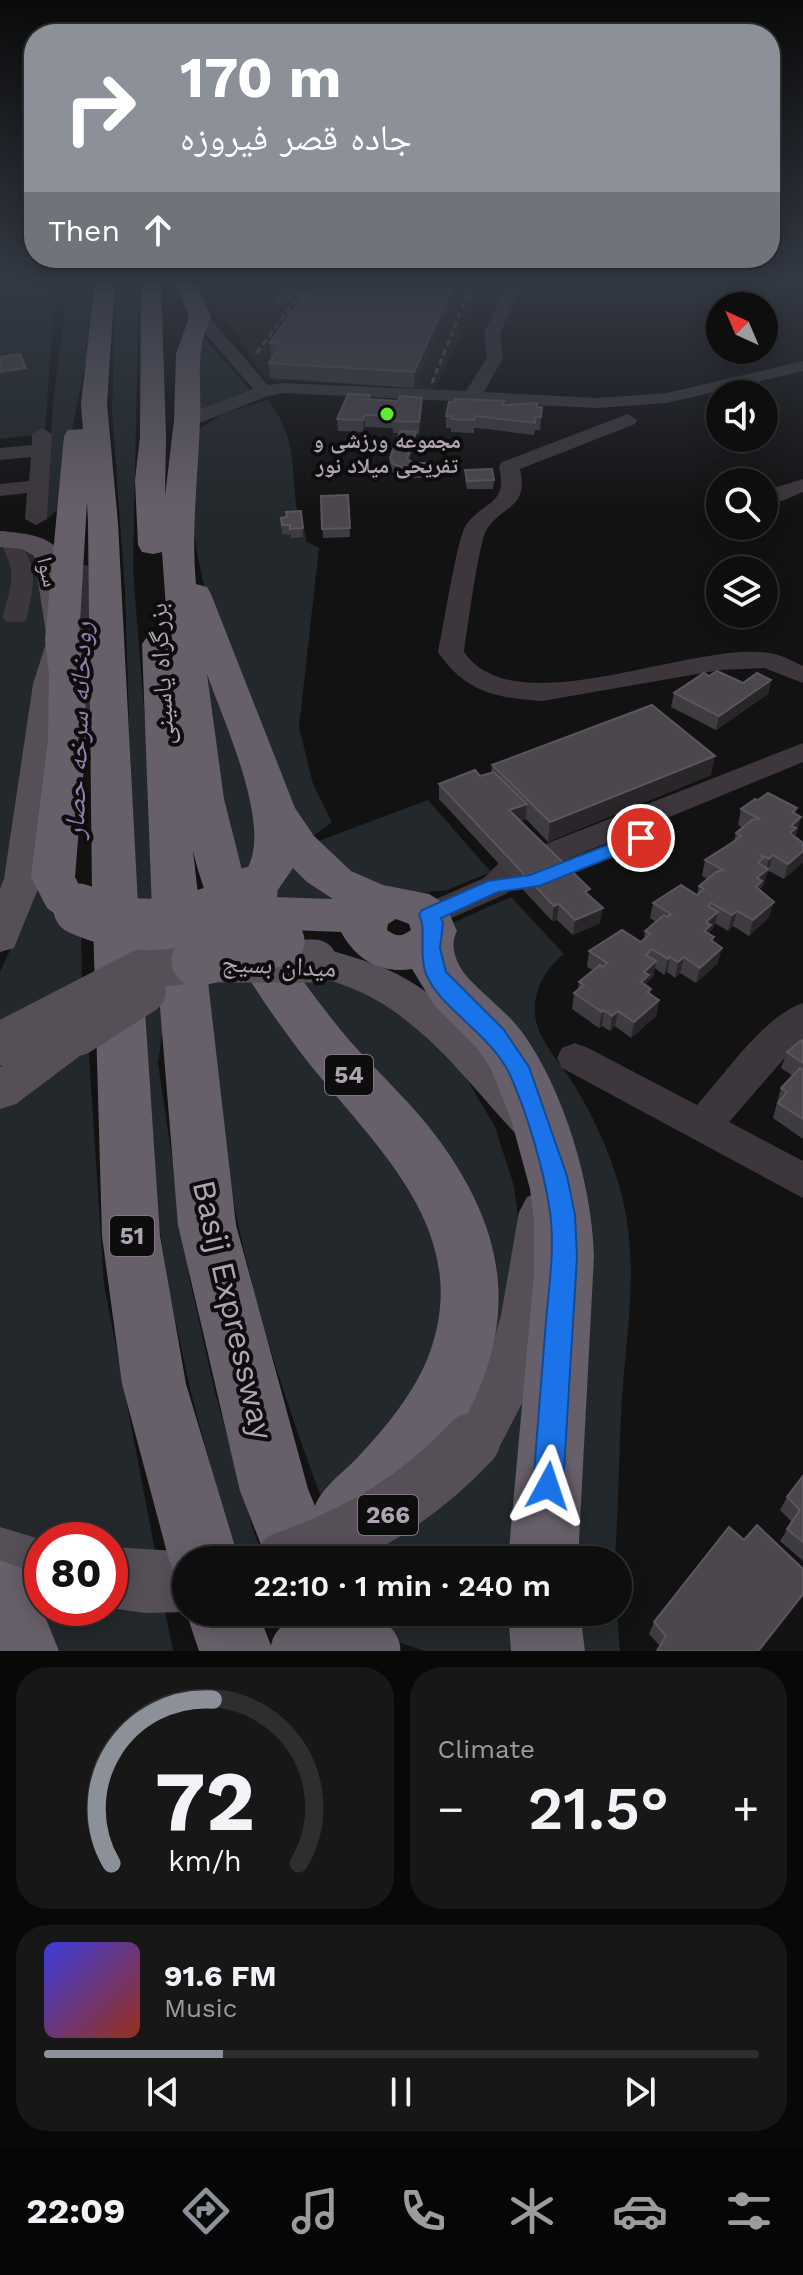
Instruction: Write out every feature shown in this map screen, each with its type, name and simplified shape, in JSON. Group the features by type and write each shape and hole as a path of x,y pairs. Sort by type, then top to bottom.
{"highway":[{"path":"98,356 94,404 103,523 97,907 93,917 121,924 163,924 192,930 398,924"},
{"path":"152,356 153,437"},
{"path":"153,437 171,386 171,356"},
{"path":"189,356 176,549 212,636 274,806 299,850 322,874 398,924 443,984 497,1036 521,1073 546,1150 563,1215 564,1257 544,1546"},
{"path":"94,404 78,430 62,640 67,674 67,740 53,877 63,897 97,907"},
{"name":"بزرگراه یاسینی","path":"153,437 149,480 192,930"},
{"name":"54","path":"176,549 199,772 216,868 243,930 307,1025 420,1157 438,1185 461,1232 470,1276 466,1338 455,1377 412,1447 327,1546"},
{"path":"274,806 275,859 269,873 278,927"},
{"name":"51","path":"97,907 131,1236 154,1384 199,1546"},
{"name":"Basij Expressway","path":"192,930 207,1225 274,1491 295,1546"},
{"path":"0,1596 22,1651"},
{"path":"227,1626 236,1651"},
{"name":"Basij Expressway","path":"329,1626 340,1651"},
{"path":"545,1626 548,1651"},
{"path":"303,1651 368,1651"}],"main road":[{"name":"سوا","path":"1,537 28,542 47,552 62,640"},
{"path":"0,938 23,879 49,684 62,640"},
{"name":"میدان بسیج","path":"278,927 347,968 403,994 453,1037 546,1150"},
{"path":"0,1044 149,967 192,930"},
{"name":"میدان بسیج","path":"0,1091 78,1034 192,930"},
{"name":"266","path":"337,1546 383,1519 448,1469 472,1441 512,1371 527,1315 543,1215 546,1150"},
{"path":"0,1557 24,1564"}],"street":[{"path":"234,356 264,391"},
{"path":"472,397 495,356"},
{"path":"472,397 650,393 803,358"},
{"path":"187,421 264,391 308,388 597,403 667,398 803,366"},
{"path":"628,420 509,466 513,483 509,498 475,528 451,652 459,667 473,679 486,684 518,692 542,693 720,662 767,660 803,675"},
{"path":"0,454 42,442 36,519"},
{"path":"778,496 803,485"},
{"path":"0,490 37,486"},
{"path":"1,537 21,557 23,572 15,617"},
{"path":"495,886 511,870 803,752"},
{"path":"398,924 495,886 533,882 803,773"},
{"path":"702,1126 784,1033 803,1017"},
{"path":"575,1058 803,1181"}],"shaded area":[{"path":"0,356 50,356 45,431 0,439"},
{"path":"59,356 86,356 70,441 65,504 45,521"},
{"path":"114,356 137,356 133,570 167,1000 158,1063 190,1281 215,1392 259,1546 232,1546 191,1393 170,1296 151,1174 137,986 0,1080 0,1053 137,983 125,592 112,412"},
{"path":"199,356 220,356 251,391 192,417"},
{"path":"250,356 451,356 435,390 265,380"},
{"path":"268,400 288,438 297,509 306,541 319,548 299,727 313,784 332,822 308,840 225,652 201,574 195,537 194,432 224,413"},
{"path":"0,544 30,546 49,588 46,649 0,901"},
{"path":"193,600 254,784 258,879 231,865"},
{"path":"428,800 491,872 447,890 402,895 348,879 313,843"},
{"path":"39,848 43,885 81,921 82,990 0,1033 0,972 20,928"},
{"path":"284,848 370,901 238,911"},
{"path":"511,897 564,954 541,982 536,998 537,1025 600,1134 619,1185 630,1243 630,1300 616,1546 561,1546 587,1257 438,947 450,924"},
{"path":"262,973 438,1211 444,1360 322,1499 281,1382 247,1263 226,1157 199,982"},
{"path":"307,973 346,982 399,1011 465,1076 495,1127 514,1186 521,1242 480,1416 484,1297 293,987"},
{"path":"88,1039 104,1284 155,1551 128,1552 128,1522 24,1522 24,1540 0,1540 0,1103"},
{"path":"528,1353 521,1546 356,1546"},
{"path":"14,1585 24,1587 24,1610"},
{"path":"163,1601 173,1651 40,1651 30,1626 128,1626 128,1606"},
{"path":"374,1626 522,1626 523,1651 424,1651 378,1635"},
{"path":"562,1626 618,1626 620,1651 564,1651"}],"building":[{"path":"21,356 26,368 0,372 0,357"},
{"path":"274,356 421,356 414,372 269,363"},
{"path":"348,394 398,401 400,396 422,398 419,422 393,421 395,416 365,415 363,420 337,419"},
{"path":"455,399 504,401 503,405 537,403 537,407 542,407 541,417 535,417 535,423 475,416 474,420 451,419 452,416 446,416 449,402"},
{"path":"400,431 416,432 407,459 414,463 442,463 442,470 408,470 393,464 390,458"},
{"path":"492,469 494,480 467,481 465,470"},
{"path":"348,495 350,528 322,529 321,496"},
{"path":"301,511 303,528 290,529 290,525 282,525 281,518 287,517 286,512"},
{"path":"717,671 743,683 757,673 771,680 719,716 674,693 704,673 709,676"},
{"path":"652,705 715,756 550,822 492,765"},
{"path":"475,770 480,776 494,772 527,804 509,810 590,889 585,892 603,908 575,920 559,904 554,906 439,784"},
{"path":"768,793 797,808 792,812 801,817 791,826 796,828 790,833 803,843 803,851 788,864 773,855 769,859 761,855 763,858 758,863 768,869 757,878 762,881 756,887 774,902 753,920 737,911 732,915 711,903 708,906 718,912 706,922 711,925 704,931 714,937 711,940 722,948 700,968 684,957 678,962 652,949 646,955 656,961 644,972 649,975 641,982 651,989 647,992 659,1000 634,1022 618,1011 612,1016 604,1010 602,1012 574,993 584,985 579,982 607,963 589,951 622,930 641,942 650,934 645,931 664,915 667,917 671,914 653,903 681,885 697,895 704,889 699,886 723,870 705,860 741,836 736,833 752,820 759,819 741,809"},
{"path":"803,1039 803,1063 787,1052"},
{"path":"800,1068 803,1070 803,1119 778,1103 787,1092 781,1088"},
{"path":"803,1476 803,1542 787,1529 800,1510 787,1497"},
{"path":"757,1525 803,1569 803,1594 758,1651 657,1651 666,1636 654,1622 729,1527 744,1540"}],"waterway":[{"name":"رودخانه سرخه حصار","path":"124,367 124,372"},
{"name":"رودخانه سرخه حصار","path":"80,702 82,573"}],"railway":[{"path":"432,383 443,356"}],"place":[{"name":"مجموعه ورزشی و تفریحی میلاد نور","path":"387,414"}],"route":[{"path":"548,1486 564,1257 563,1215 555,1176 521,1073 497,1036 443,984 436,973 430,948 434,931 429,915 495,886 533,882 641,838"}]}
